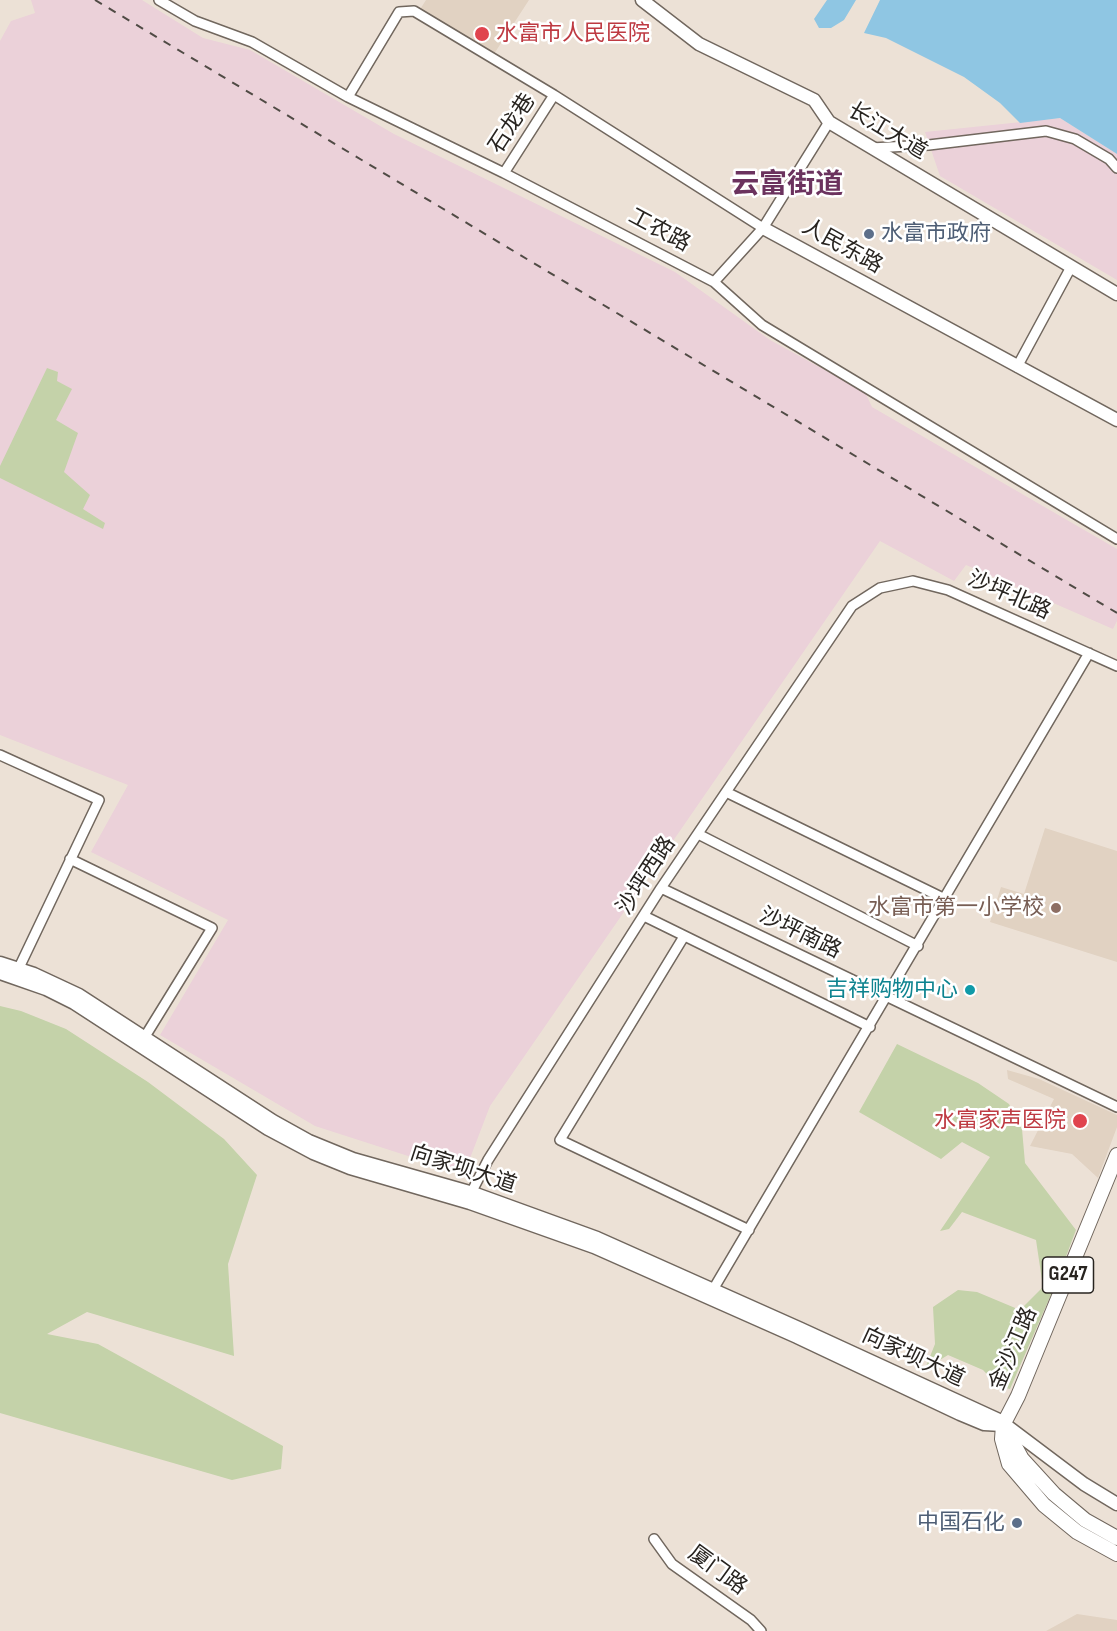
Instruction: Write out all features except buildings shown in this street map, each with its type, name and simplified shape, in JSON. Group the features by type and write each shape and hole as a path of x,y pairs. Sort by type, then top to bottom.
{"highway":[{"name":"金沙江路","path":"1003,1425 1018,1396 1117,1155"},
{"path":"1003,1425 1019,1455 1054,1494 1085,1520 1117,1538"},
{"path":"1003,1425 1005,1455 1020,1479 1071,1528 1117,1554"}],"main road":[{"name":"长江大道","path":"642,0 699,44 814,100 829,122 1117,294"},
{"name":"人民东路","path":"763,228 1017,368 1117,420"},
{"name":"向家坝大道","path":"0,963 16,973 79,995 142,1041 309,1141 344,1155 597,1238 711,1294 999,1420 1084,1484 1117,1504"},
{"name":"向家坝大道","path":"0,973 16,973"}],"street":[{"name":"工农路","path":"159,0 195,21 252,42 348,97 504,173 714,282 762,325 1117,539"},
{"name":"人民东路","path":"348,97 399,12 414,11 554,95 763,228"},
{"name":"石龙巷","path":"504,173 554,95"},
{"path":"714,282 763,228 829,122"},
{"path":"872,148 929,145 1046,131 1075,139 1109,159 1117,168"},
{"path":"1017,368 1071,267"},
{"name":"沙坪北路","path":"880,588 913,581 948,590 1117,666"},
{"name":"沙坪西路","path":"469,1197 488,1160 661,888 852,606 880,588"},
{"path":"711,1294 1089,653"},
{"path":"0,755 99,800 16,973"},
{"path":"726,792 945,899"},
{"path":"698,834 918,946"},
{"path":"70,860 212,928 142,1041"},
{"name":"沙坪南路","path":"661,888 887,999 1117,1107"},
{"path":"644,916 870,1027"},
{"path":"683,938 560,1140 749,1230"},
{"name":"厦门路","path":"654,1539 672,1564 751,1620 761,1631"}],"shaded area":[{"path":"31,0 142,0 203,38 250,50 394,134 675,272 770,340 865,392 872,407 1117,549 1117,621 1113,629 966,565 954,581 880,541 490,1106 464,1174 315,1126 160,1035 228,920 91,852 128,785 0,735 0,41 11,21 35,13"},
{"name":"水富市人民医院","path":"426,0 529,0 492,57 419,11"},
{"path":"1060,118 1117,154 1117,280 940,176 925,132"},
{"name":"水富市第一小学校","path":"1045,828 1117,851 1117,962 990,922 1001,887 1024,894"},
{"name":"水富家声医院","path":"1007,1070 1039,1079 1117,1115 1117,1127 1098,1178 1072,1154 1030,1146 1054,1099 1008,1079"},
{"path":"1077,1614 1117,1620 1117,1631 1046,1631"}],"green space":[{"path":"47,368 58,372 57,381 72,389 56,420 78,433 64,472 90,495 83,509 105,523 103,529 0,478 0,466"},
{"path":"0,1006 21,1011 66,1029 148,1082 224,1139 257,1175 228,1264 234,1356 87,1312 47,1334 98,1344 283,1446 281,1469 232,1480 0,1413"},
{"path":"897,1044 978,1083 1009,1104 1022,1129 1025,1163 1076,1230 1056,1283 1010,1389 998,1386 983,1370 948,1355 925,1369 935,1344 933,1307 958,1290 977,1292 1020,1310 1043,1287 1036,1240 962,1212 949,1229 940,1231 990,1157 962,1142 941,1159 859,1112"}],"water":[{"path":"827,0 856,0 844,20 831,28 819,28 814,19"},
{"path":"880,0 1117,0 1117,154 1060,118 1020,123 1000,103 964,77 886,38 864,33"}],"railway":[{"path":"95,0 1117,613"}],"place":[{"name":"水富市人民医院","path":"482,34"},
{"name":"水富市政府","path":"869,234"},
{"name":"水富市第一小学校","path":"1056,908"},
{"name":"吉祥购物中心","path":"970,990"},
{"name":"水富家声医院","path":"1080,1121"},
{"name":"中国石化","path":"1017,1523"}],"district":[{"name":"云富街道","path":"787,186"}]}
